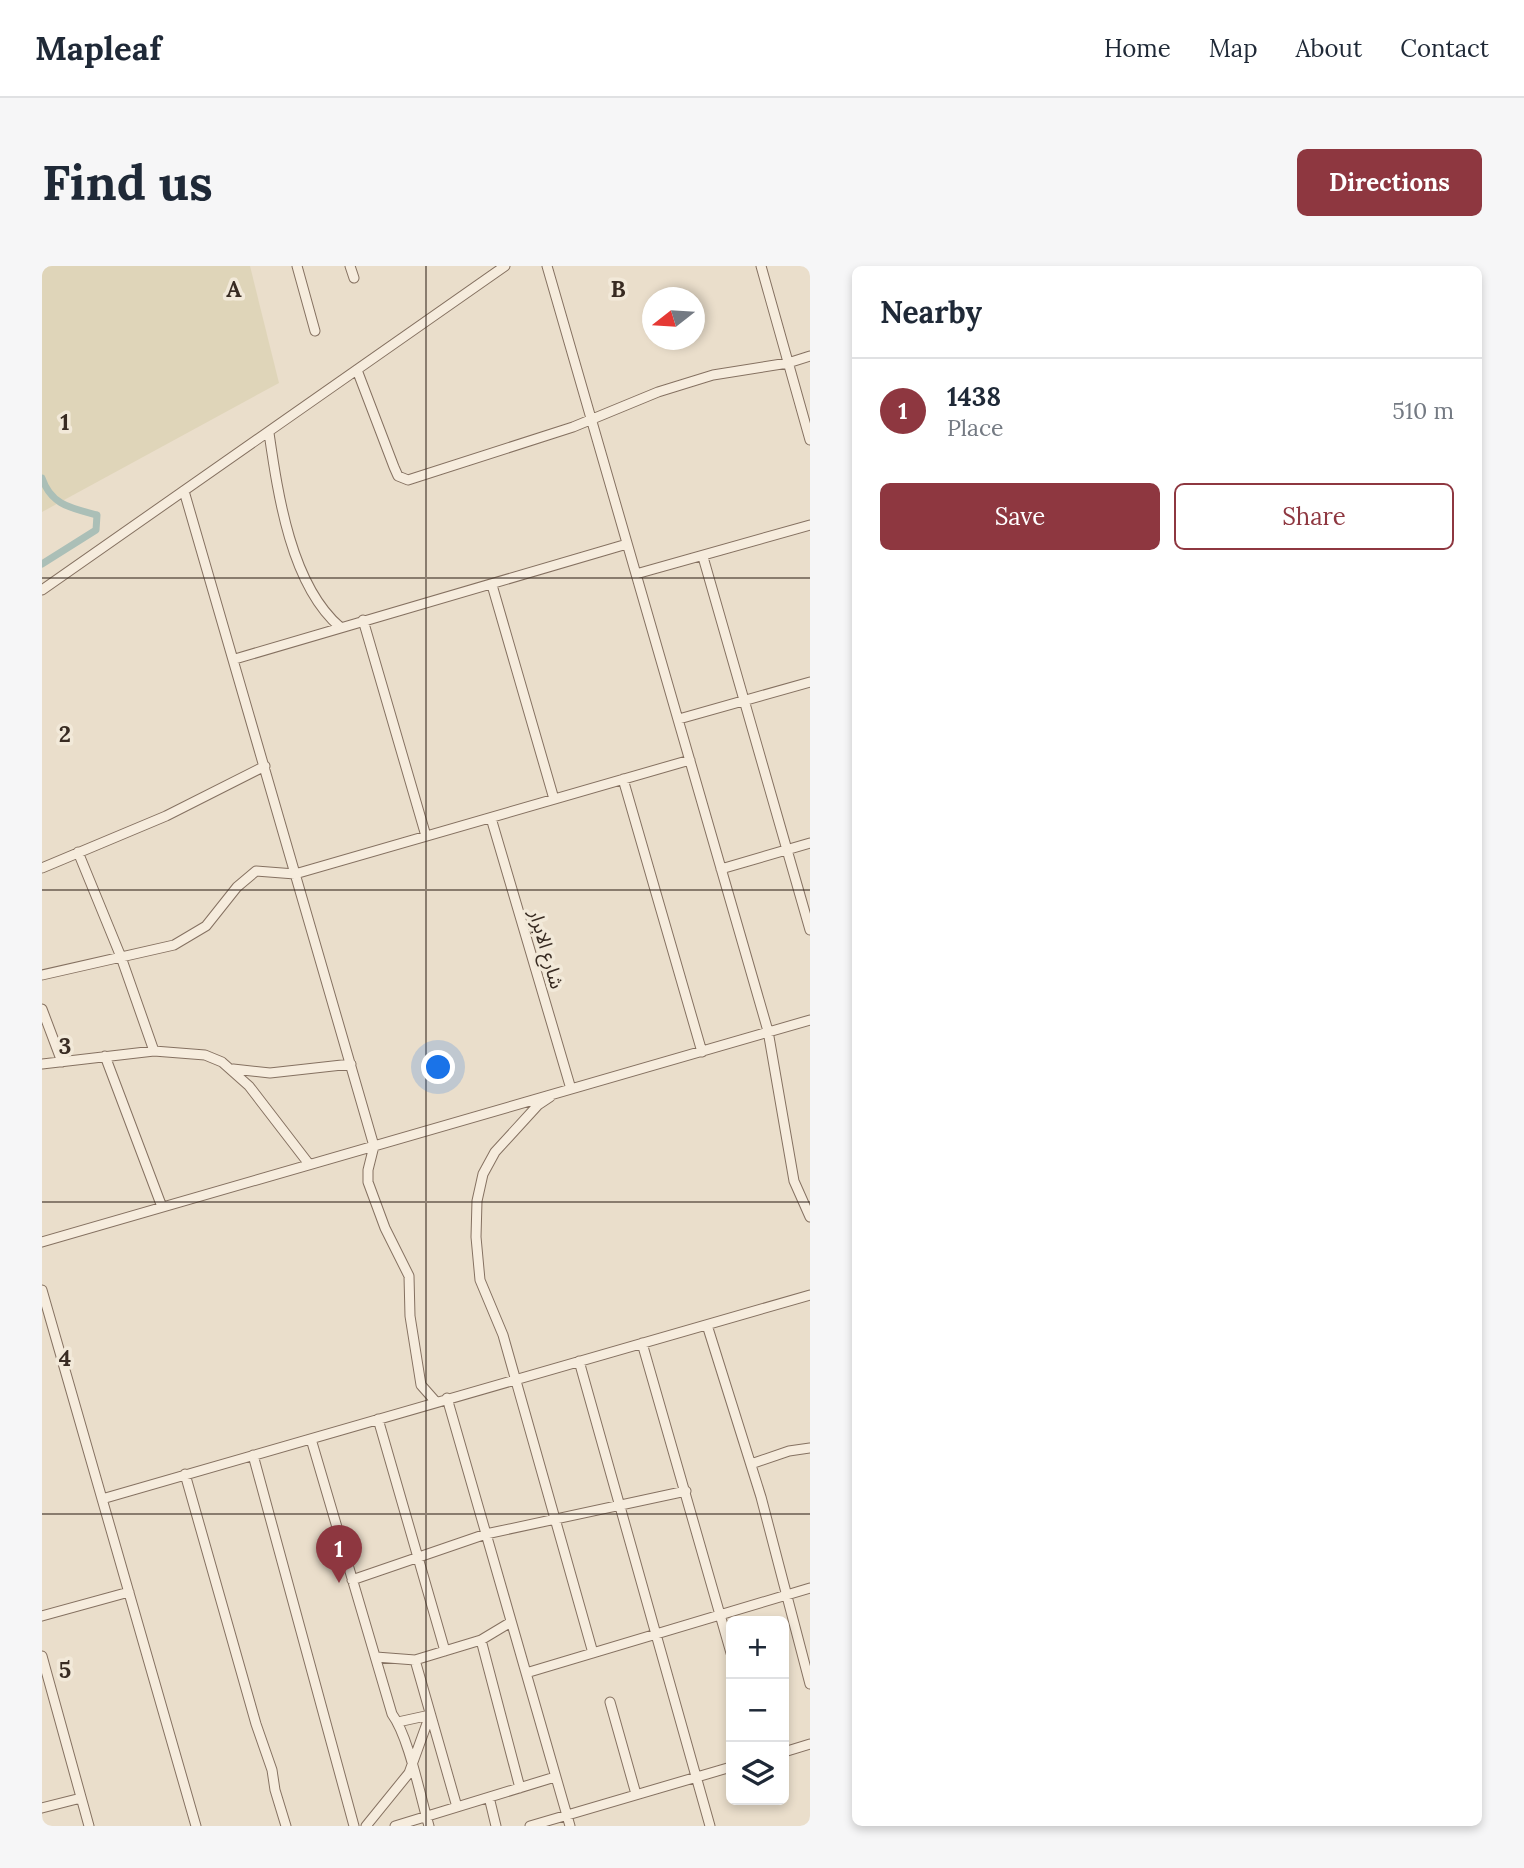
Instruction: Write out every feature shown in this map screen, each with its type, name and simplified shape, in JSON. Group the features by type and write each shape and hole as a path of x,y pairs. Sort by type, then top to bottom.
{"street":[{"path":"297,266 315,331"},
{"path":"351,266 354,278"},
{"path":"42,590 505,266"},
{"path":"547,266 768,1031 794,1181 810,1217"},
{"path":"761,266 810,440"},
{"path":"357,370 394,467 403,480 428,476 591,419 658,392 713,375 788,363 810,356"},
{"path":"269,433 275,477 306,582 317,604 340,627"},
{"path":"184,491 235,659 374,1146 368,1182 385,1228 409,1276 410,1316 421,1385 436,1402"},
{"path":"636,574 810,525"},
{"path":"235,659 627,544"},
{"path":"703,557 810,930"},
{"path":"492,584 554,799"},
{"path":"363,620 426,836"},
{"path":"679,719 810,682"},
{"path":"42,975 174,945 194,936 206,926 237,887 256,871 295,874 690,760"},
{"path":"42,868 166,816 265,766"},
{"path":"623,779 702,1052"},
{"name":"شارع الابرار","path":"491,818 570,1089"},
{"path":"721,869 810,843"},
{"path":"78,852 121,957 154,1051"},
{"path":"42,1009 62,1062"},
{"path":"42,1242 810,1020"},
{"path":"42,1064 154,1051 205,1055 233,1069 270,1073 351,1064"},
{"path":"105,1056 162,1207"},
{"path":"233,1069 309,1164"},
{"path":"554,1094 538,1105 495,1152 483,1174 476,1237 480,1280 503,1335 593,1653"},
{"path":"42,1290 196,1826"},
{"path":"102,1499 810,1295"},
{"path":"707,1325 751,1464 810,1684"},
{"path":"642,1343 726,1637"},
{"path":"579,1361 657,1633 694,1777 710,1826"},
{"path":"447,1398 570,1826"},
{"path":"379,1419 445,1651"},
{"path":"311,1439 392,1714 398,1722 427,1821"},
{"path":"751,1464 789,1451 810,1448"},
{"path":"253,1455 354,1826"},
{"path":"185,1474 286,1826"},
{"path":"352,1580 486,1534 686,1490"},
{"path":"526,1673 810,1588"},
{"path":"42,1616 129,1592"},
{"path":"376,1657 415,1660 481,1640 511,1622"},
{"path":"481,1640 520,1788"},
{"path":"42,1656 89,1826"},
{"path":"415,1660 457,1807"},
{"path":"610,1702 636,1794"},
{"path":"398,1722 430,1715"},
{"path":"366,1826 409,1773 430,1715"},
{"path":"789,1751 810,1745"},
{"path":"530,1826 726,1768"},
{"path":"395,1826 427,1821 457,1807 555,1777"},
{"path":"489,1797 496,1826"},
{"path":"42,1808 81,1798"}],"shaded area":[{"path":"42,266 250,266 279,383 42,512"}],"waterway":[{"path":"42,478 57,500 97,515 96,530 42,564"}],"place":[{"name":"1438","path":"339,1583"}]}
